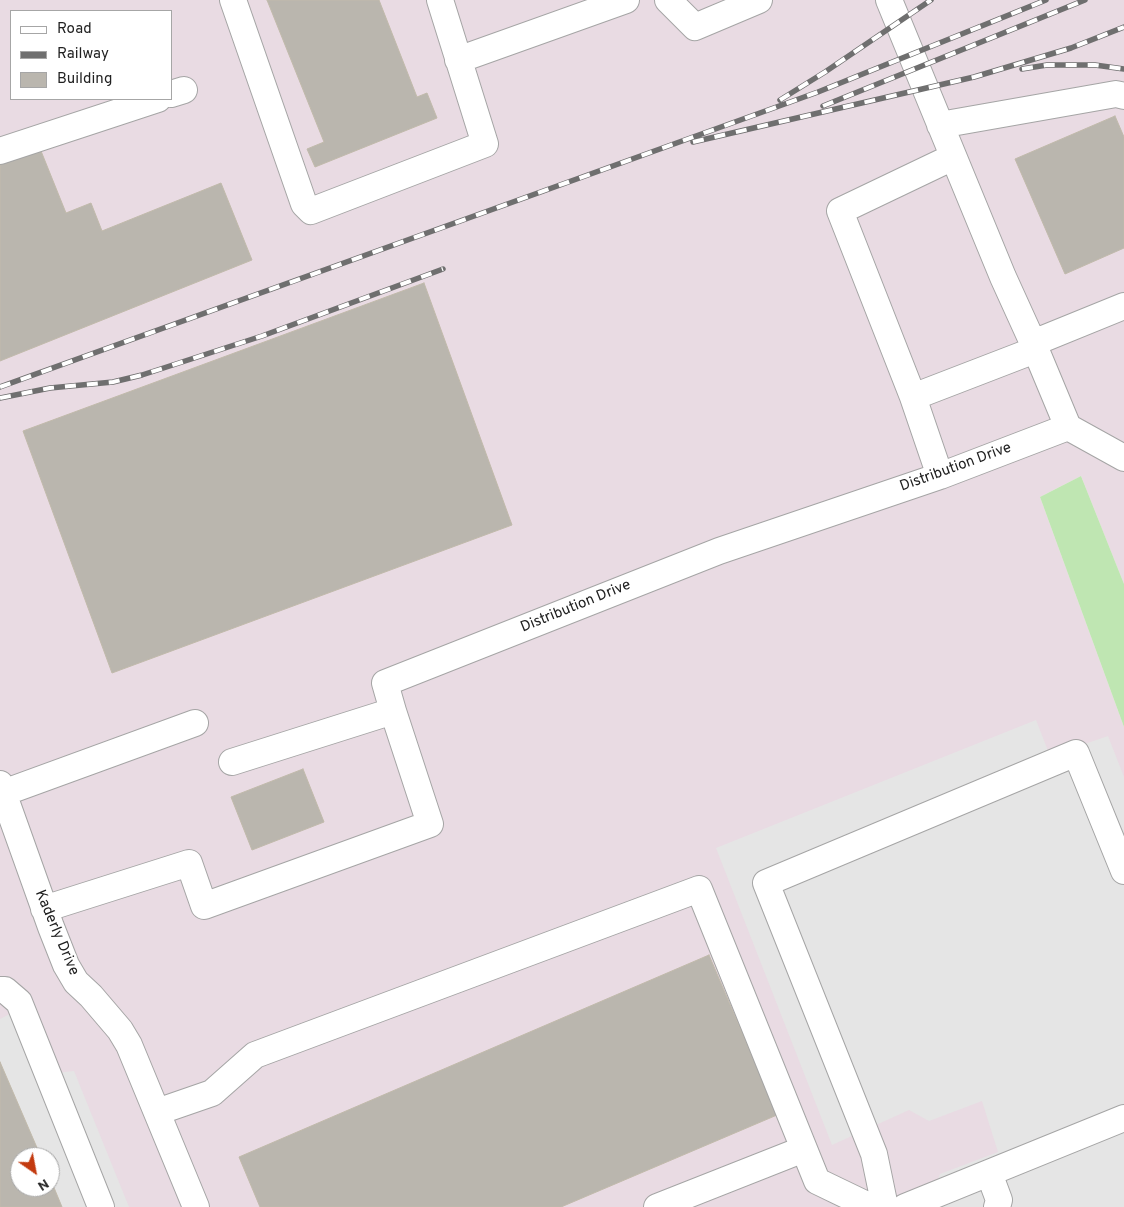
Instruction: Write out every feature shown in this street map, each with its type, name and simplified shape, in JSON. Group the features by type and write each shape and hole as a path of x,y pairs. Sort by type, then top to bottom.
{"street":[{"path":"233,0 304,204 311,211 485,144 440,0"},
{"path":"458,60 626,0"},
{"path":"668,0 695,27 759,0"},
{"path":"889,0 953,157 1068,427 1124,458"},
{"path":"940,125 1116,94 1124,96"},
{"path":"0,151 155,100"},
{"path":"940,476 913,397 840,211 953,157"},
{"path":"913,397 1124,306"},
{"name":"Distribution Drive","path":"392,711 385,683 411,672 719,551 940,476 1068,427"},
{"path":"44,909 189,863 204,906 430,824 392,711 232,762"},
{"path":"2,789 195,723"},
{"path":"885,1207 874,1154 766,882 1076,753 1124,871"},
{"name":"Kaderly Drive","path":"2,789 8,832 44,909 66,965 76,982 91,996 120,1030 129,1045 196,1207"},
{"path":"157,1112 212,1093 254,1055 699,889 817,1181 871,1207"},
{"path":"0,990 5,990 19,1002 101,1207"},
{"path":"905,1207 1124,1118"},
{"path":"656,1207 804,1149"},
{"path":"989,1173 999,1200 997,1207"}],"shaded area":[{"path":"0,0 1124,0 1124,584 1081,476 1040,497 1124,727 1124,1207 0,1207"},
{"path":"1036,720 1050,756 1108,736 1124,777 1124,1207 928,1207 940,1174 998,1152 982,1101 929,1121 909,1110 832,1145 716,848"},
{"path":"27,1005 56,1073 74,1071 129,1207 62,1207 58,1197 60,1197 60,1147 37,1147 0,1062 0,1019"}],"green space":[{"path":"1081,476 1124,584 1124,727 1040,497"}],"building":[{"path":"267,0 379,0 417,97 427,93 437,118 315,167 307,149 324,142"},
{"path":"1115,116 1124,137 1124,248 1065,274 1015,159"},
{"path":"39,146 66,213 91,203 102,231 221,183 252,260 0,361 0,161"},
{"path":"424,283 512,525 112,673 23,431"},
{"path":"303,769 324,822 252,850 231,797"},
{"path":"709,955 777,1115 561,1207 260,1207 239,1157"},
{"path":"0,1062 37,1147 10,1147 10,1197 58,1197 62,1207 0,1207"}],"railway":[{"path":"780,100 825,72 931,0"},
{"path":"0,387 818,92 1046,0"},
{"path":"823,106 1085,0"},
{"path":"693,142 974,77 1071,48 1124,27"},
{"path":"1022,69 1047,65 1095,65 1124,69"},
{"path":"0,398 50,388 113,382 142,375 262,336 443,269"}]}
